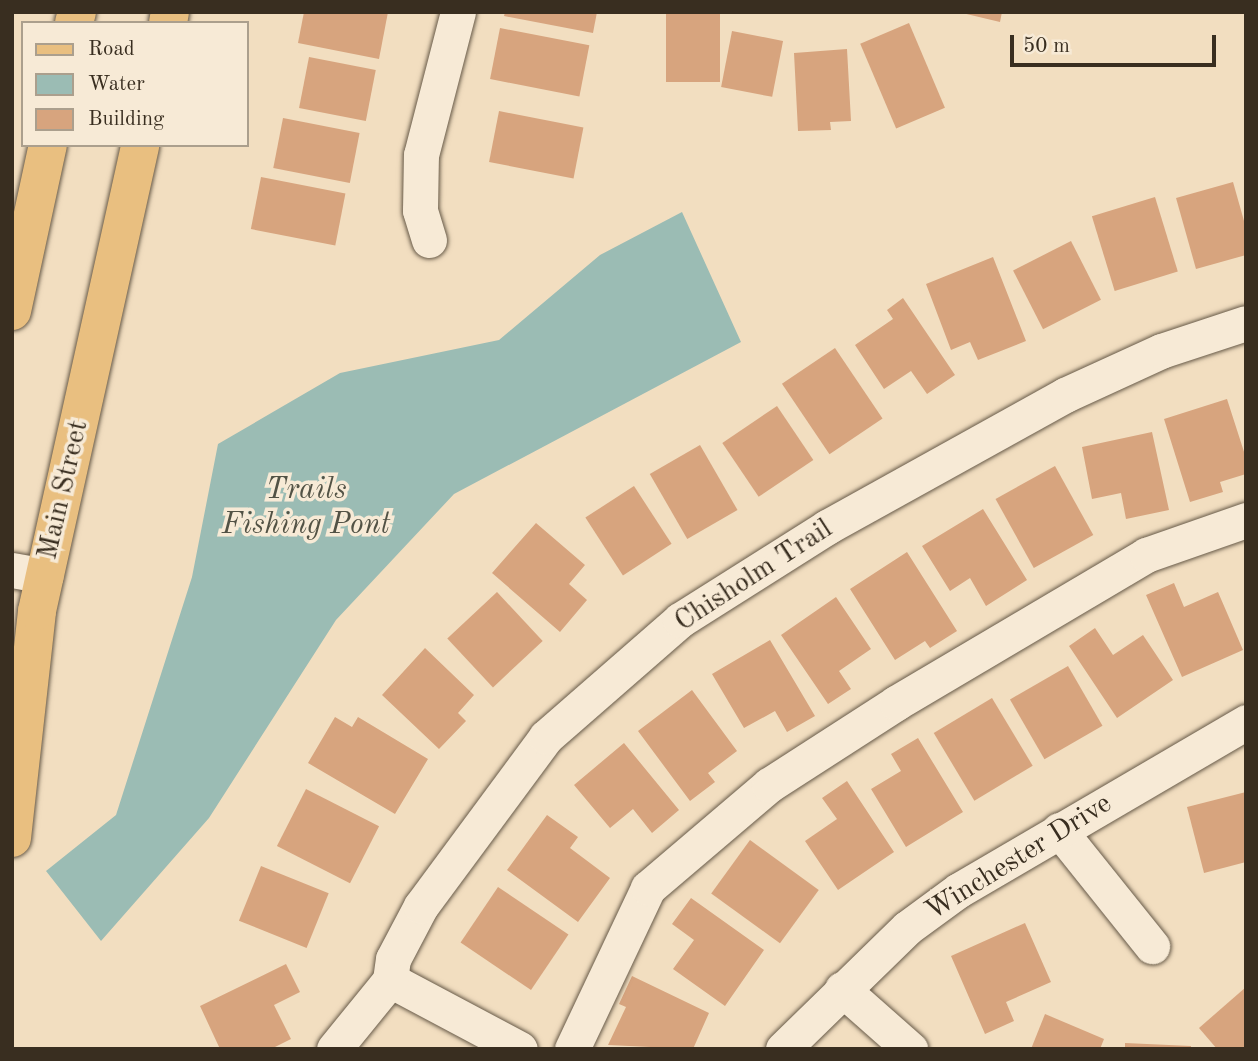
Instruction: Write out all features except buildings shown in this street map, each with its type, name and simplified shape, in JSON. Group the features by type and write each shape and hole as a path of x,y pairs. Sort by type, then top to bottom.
{"main road":[{"path":"12,310 48,147"},
{"name":"Main Street","path":"12,838 29,573 139,147"}],"street":[{"path":"429,240 420,210 421,155 458,12"},
{"name":"Chisholm Trail","path":"390,980 393,959 421,906 547,737 680,620 827,527 1054,401 1161,351 1246,323"},
{"path":"572,1049 648,888 769,785 897,703 1146,555 1246,520"},
{"name":"Winchester Drive","path":"783,1049 907,929 948,898 1059,830 1246,722"},
{"path":"1059,830 1152,946"},
{"path":"334,1049 390,980 520,1049"},
{"path":"842,989 910,1049"}],"water":[{"name":"Trails Fishing Pont","path":"682,212 741,342 454,494 336,620 209,818 101,941 46,871 116,815 192,577 218,444 340,373 499,340 600,255"}]}
